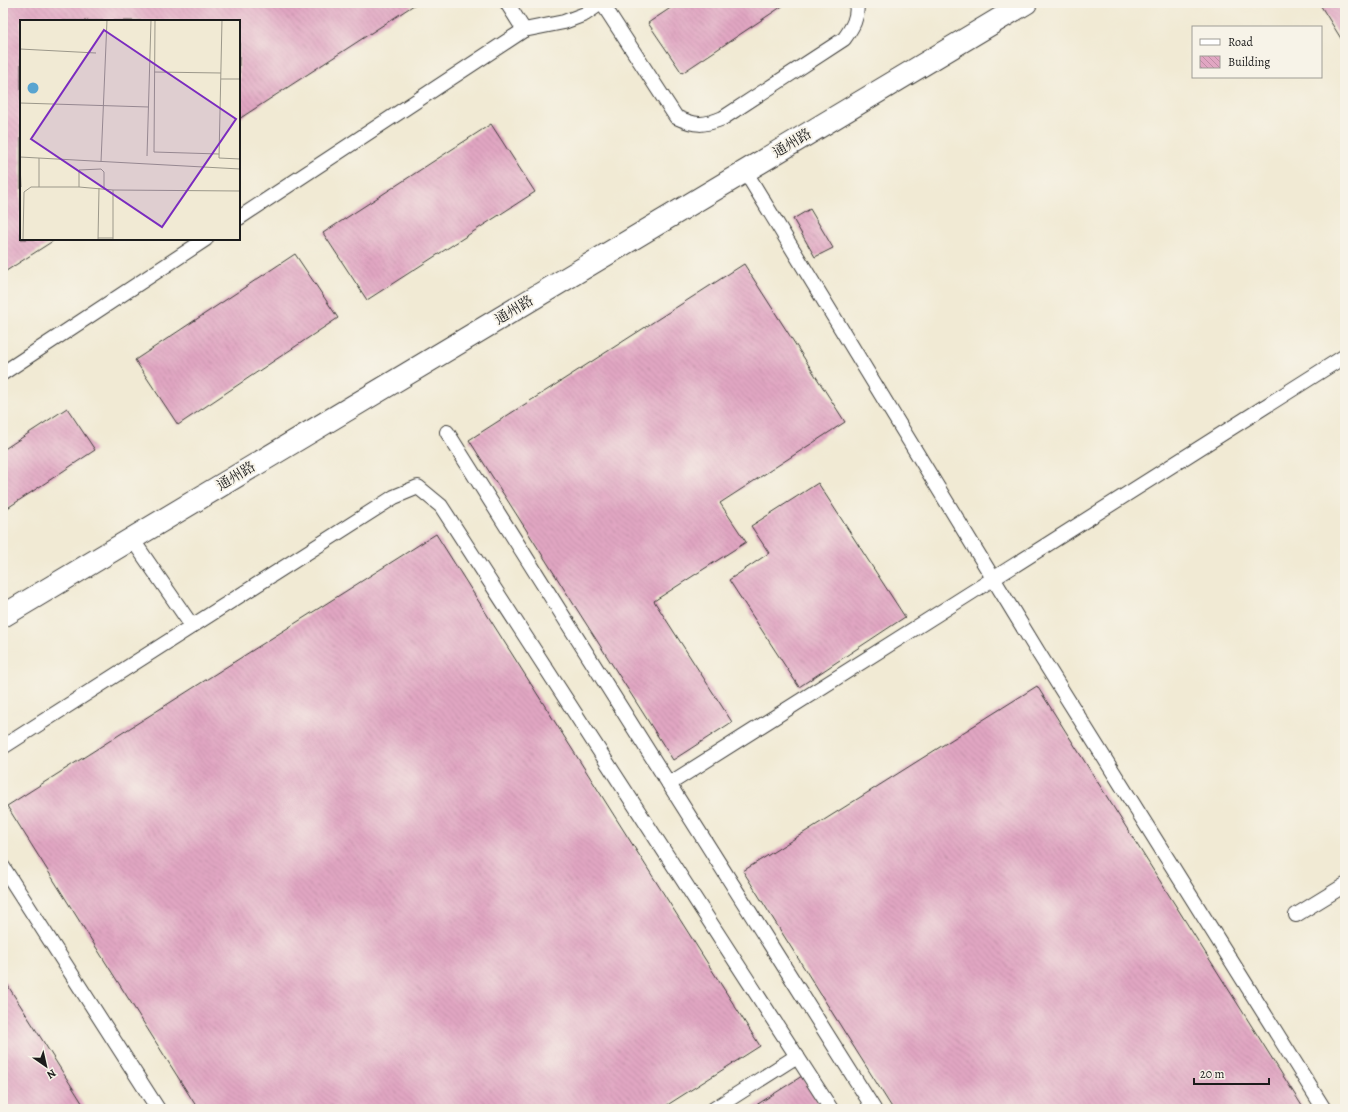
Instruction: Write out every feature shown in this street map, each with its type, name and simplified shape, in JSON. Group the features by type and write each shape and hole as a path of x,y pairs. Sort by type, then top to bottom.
{"street":[{"name":"通州路","path":"3,616 1026,3"}],"lane":[{"path":"507,3 524,30"},
{"path":"240,217 524,30 564,22 584,14 601,3 676,117 688,123 708,124 723,118 844,38 853,27 858,11 856,3"},
{"path":"745,172 1054,679 1324,1109"},
{"path":"3,373 204,240"},
{"path":"669,784 1345,356"},
{"path":"447,432 874,1109"},
{"path":"3,748 394,497 418,487 441,506 831,1109"},
{"path":"132,539 192,626"},
{"path":"3,867 158,1109"},
{"path":"1296,915 1345,885"},
{"path":"714,1109 797,1056"}],"building":[{"path":"3,3 417,3 240,118 240,20 20,20 20,240 54,240 3,273"},
{"path":"678,3 787,3 682,73 648,23"},
{"path":"1319,3 1345,3 1345,45"},
{"path":"491,124 535,192 367,300 323,233"},
{"path":"810,209 833,248 815,257 793,219"},
{"path":"295,254 338,318 178,425 135,360"},
{"path":"744,264 845,422 720,503 746,542 654,601 732,722 673,760 469,440"},
{"path":"67,408 95,450 3,511 3,450"},
{"path":"818,483 905,617 799,687 729,580 769,553 751,526"},
{"path":"436,534 760,1046 661,1109 198,1109 7,806"},
{"path":"1037,686 1304,1109 893,1109 743,871"},
{"path":"3,978 86,1109 3,1109"},
{"path":"802,1076 823,1109 750,1109"}]}
